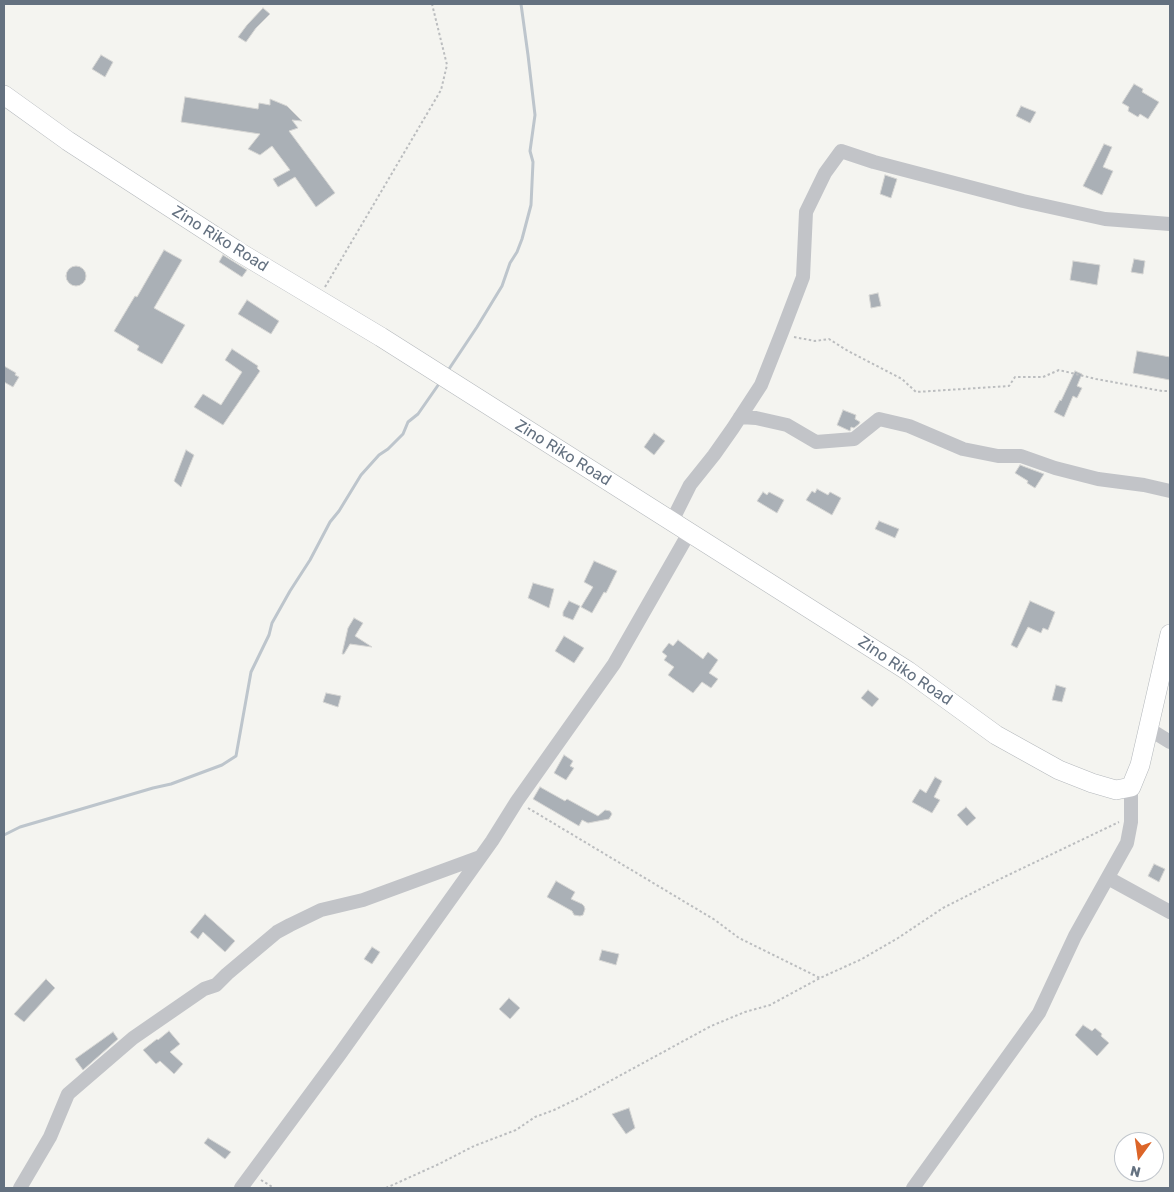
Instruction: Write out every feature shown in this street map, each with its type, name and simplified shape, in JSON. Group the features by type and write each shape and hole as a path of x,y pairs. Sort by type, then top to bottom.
{"street":[{"name":"Zino Riko Road","path":"4,95 76,146 239,252 381,337 908,671 996,735 1059,770 1084,780 1116,790 1131,786"},
{"path":"672,521 690,486 714,455 761,385 803,277 806,212 824,173 841,151 874,162 1023,201 1105,220 1170,224"},
{"path":"740,418 756,418 788,425 816,442 854,440 879,419 909,426 962,449 998,456 1020,456 1055,468 1098,479 1144,485 1170,491"},
{"path":"241,1188 340,1054 614,664 688,533"},
{"path":"913,1188 1039,1012 1075,936 1127,843 1131,822 1131,786 1140,765 1170,634"},
{"path":"1149,728 1170,742"},
{"path":"20,1188 50,1137 68,1094 132,1038 204,989 216,984 277,932 321,910 362,900 480,857"},
{"path":"1108,878 1170,912"}],"path":[{"path":"318,299 441,90 448,65 432,4"},
{"path":"782,332 797,338 829,339 902,379 916,392 1010,386 1015,377 1043,377 1059,370 1152,390 1170,391"},
{"path":"517,801 715,920 739,938 820,978"},
{"path":"386,1188 474,1146 516,1130 535,1117 577,1099 711,1026 745,1012 770,1005 820,978 862,959 943,908 992,883 1120,822 1131,822"}],"building":[{"path":"263,8 270,14 256,28 246,42 238,37 247,25"},
{"path":"101,55 113,62 105,77 92,69"},
{"path":"1134,84 1143,89 1142,92 1159,102 1148,119 1140,114 1138,117 1128,111 1129,107 1122,103"},
{"path":"185,97 258,109 259,103 270,105 270,99 287,106 302,121 292,120 298,128 289,131 335,193 316,207 295,177 278,187 273,179 290,170 272,146 260,155 248,149 260,134 181,122"},
{"path":"1021,106 1036,112 1030,123 1016,116"},
{"path":"1104,144 1112,147 1103,167 1113,171 1102,195 1083,186"},
{"path":"885,175 897,179 891,198 880,194"},
{"path":"164,250 182,260 154,308 185,325 162,364 137,350 139,346 114,331 135,296 137,297"},
{"path":"223,255 247,270 242,277 219,262"},
{"path":"1134,259 1145,261 1143,274 1131,272"},
{"path":"1073,261 1100,265 1097,285 1070,280"},
{"path":"76,266 83,269 86,276 83,283 76,286 69,283 66,276 69,269"},
{"path":"878,293 881,306 871,308 869,295"},
{"path":"247,300 279,321 271,334 238,314"},
{"path":"232,349 258,366 257,368 260,371 223,425 194,407 203,394 221,405 242,372 225,360"},
{"path":"1137,351 1170,357 1170,380 1133,373"},
{"path":"4,366 19,377 13,387 4,382"},
{"path":"1075,371 1082,374 1077,386 1082,388 1077,398 1073,396 1064,417 1054,412"},
{"path":"843,410 856,415 855,419 860,422 854,428 851,427 850,431 837,425"},
{"path":"654,433 665,441 654,455 644,447"},
{"path":"186,450 194,455 181,487 174,481"},
{"path":"1020,465 1044,474 1035,488 1015,473"},
{"path":"817,489 828,495 830,492 841,498 832,515 806,500 812,491 815,493"},
{"path":"763,492 767,495 769,492 784,500 777,513 757,501"},
{"path":"879,521 899,529 895,538 875,529"},
{"path":"594,561 617,571 606,593 604,592 592,613 581,607 593,587 584,582"},
{"path":"533,583 554,589 549,608 528,598"},
{"path":"569,601 580,606 573,620 563,616"},
{"path":"1030,601 1055,612 1048,630 1043,628 1041,633 1028,627 1017,648 1011,645"},
{"path":"354,618 363,623 355,636 372,647 350,644 344,654 342,654 348,628"},
{"path":"564,636 584,648 574,663 555,651"},
{"path":"678,640 703,659 708,652 718,660 709,673 718,679 711,688 702,682 693,693 668,675 674,667 664,660 667,656 662,652 669,643 673,646"},
{"path":"1056,685 1066,688 1062,702 1052,700"},
{"path":"868,690 879,699 872,707 861,698"},
{"path":"326,693 341,696 338,707 323,702"},
{"path":"564,755 573,761 570,766 574,768 566,780 554,773"},
{"path":"935,777 942,781 934,797 940,800 932,813 912,802 920,789 926,793"},
{"path":"540,787 598,816 605,810 610,811 612,814 609,819 588,823 582,820 579,826 533,799"},
{"path":"966,807 976,818 967,826 957,815"},
{"path":"1154,864 1165,869 1159,882 1148,876"},
{"path":"556,881 575,892 571,899 584,906 583,915 574,915 572,911 547,897"},
{"path":"205,914 235,941 225,952 203,932 198,939 190,932"},
{"path":"372,947 380,952 372,964 364,959"},
{"path":"602,950 619,954 616,965 599,960"},
{"path":"46,979 55,988 24,1022 14,1014"},
{"path":"509,998 520,1008 510,1019 499,1009"},
{"path":"1083,1025 1092,1031 1095,1028 1109,1043 1097,1056 1075,1035"},
{"path":"169,1031 180,1044 170,1052 183,1064 174,1074 160,1061 156,1064 143,1050"},
{"path":"113,1032 118,1039 83,1070 75,1059"},
{"path":"629,1108 635,1128 626,1134 612,1114"},
{"path":"208,1138 231,1152 225,1159 204,1143"}],"waterway":[{"path":"447,372 502,286 510,263 522,239 531,205 533,162 530,151 535,115 521,4"},
{"path":"4,835 20,827 171,784 222,765 236,756 251,672 269,635 272,623 310,560 330,522 361,475 379,455 403,434 408,422 418,414 441,381"}]}
